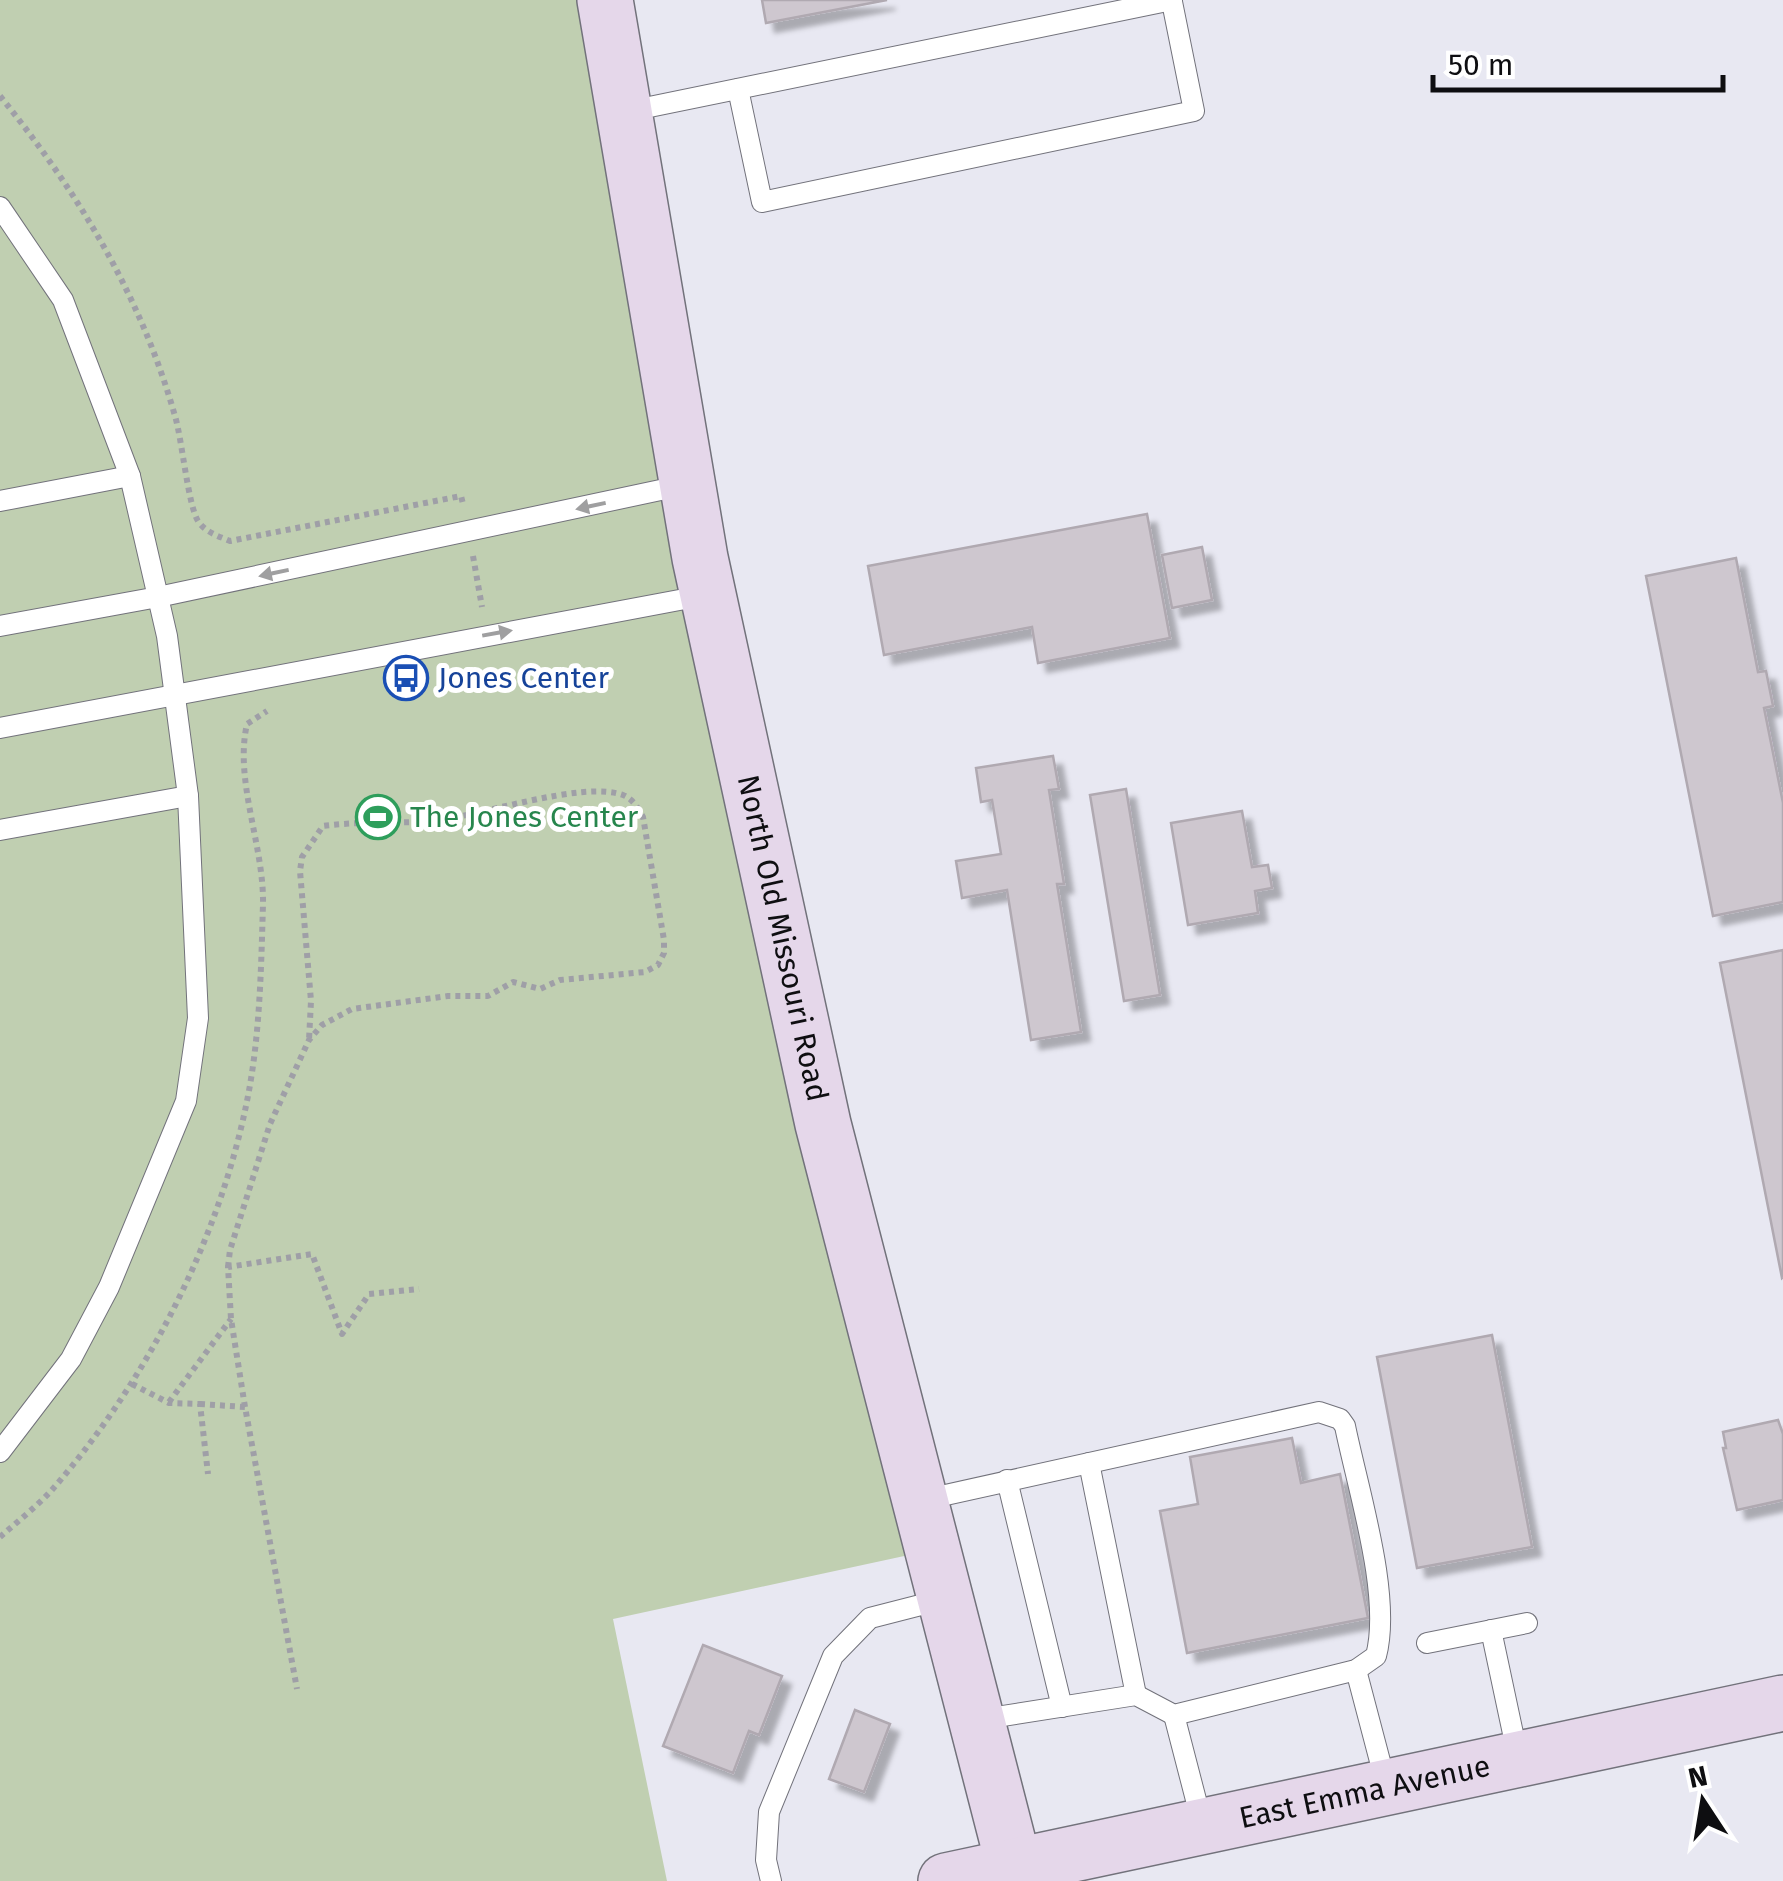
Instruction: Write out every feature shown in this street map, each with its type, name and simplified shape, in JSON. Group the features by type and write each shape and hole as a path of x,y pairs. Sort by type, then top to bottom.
{"main road":[{"name":"North Old Missouri Road","path":"604,0 708,595 823,1124 1015,1873"},
{"name":"East Emma Avenue","path":"946,1881 1015,1873 1203,1825 1783,1703"}],"lane":[{"path":"624,112 1172,1 1194,110 762,202 738,89"},
{"path":"0,206 63,300 130,476 158,597 188,796 198,1018 186,1101 110,1288 71,1360 0,1452"},
{"path":"0,501 130,476"},
{"path":"0,626 468,533 687,484"},
{"path":"0,728 708,595"},
{"path":"0,830 188,796"},
{"path":"920,1501 1319,1412 1340,1419 1345,1426 1380,1598 1382,1634 1376,1656 1356,1670 1174,1715 1136,1696 976,1720"},
{"path":"1089,1463 1136,1696"},
{"path":"1006,1480 1062,1707"},
{"path":"771,1881 766,1860 768,1812 833,1656 870,1618 944,1598"},
{"path":"1427,1644 1527,1623"},
{"path":"1491,1630 1518,1758"},
{"path":"1356,1670 1386,1786"},
{"path":"1174,1715 1203,1825"}],"path":[{"path":"0,96 52,160 103,241 146,329 176,417 197,520 212,534 230,541 461,496 488,635"},
{"path":"0,1537 50,1492 132,1384 195,1266 248,1099 260,1002 263,897 254,816 241,751 247,724 262,712 282,708"},
{"path":"297,1689 245,1408 231,1319 228,1267 270,1124 309,1040 322,1025 352,1009 448,996 480,998 512,982 529,988 548,988 560,980 645,972 658,964 664,953 664,940 643,817 634,802 622,794 601,792 489,808 434,821 323,826 302,856 300,871 311,1001 309,1040"},
{"path":"228,1267 312,1254 342,1334 369,1294 419,1289"},
{"path":"168,1402 231,1319"},
{"path":"132,1384 168,1402 245,1408"},
{"path":"200,1404 208,1474"}],"green space":[{"name":"The Jones Center","path":"0,0 605,0 932,1550 613,1619 667,1881 0,1881"}],"building":[{"path":"762,0 887,0 766,23"},
{"path":"1147,514 1170,638 1038,663 1032,627 884,655 868,566"},
{"path":"1202,547 1212,600 1172,608 1162,555"},
{"path":"1736,558 1758,672 1766,671 1773,706 1764,708 1783,803 1783,902 1713,916 1646,576"},
{"path":"1053,756 1059,789 1049,790 1064,884 1057,884 1081,1032 1031,1040 1007,890 962,898 956,861 1001,854 992,800 981,802 976,768"},
{"path":"1126,789 1160,995 1124,1001 1090,795"},
{"path":"1242,811 1252,867 1268,865 1272,888 1255,891 1258,913 1188,925 1171,823"},
{"path":"1783,950 1783,1277 1782,1278 1720,963"},
{"path":"1492,1335 1532,1547 1417,1568 1377,1357"},
{"path":"1778,1420 1783,1434 1783,1500 1737,1510 1723,1432"},
{"path":"1292,1438 1301,1483 1340,1474 1368,1618 1187,1653 1160,1511 1198,1504 1190,1457"},
{"path":"703,1645 782,1676 759,1735 749,1731 733,1773 663,1746"},
{"path":"855,1710 890,1724 864,1792 829,1779"}],"place":[{"name":"Jones Center","path":"406,678"},
{"name":"The Jones Center","path":"378,817"}]}
